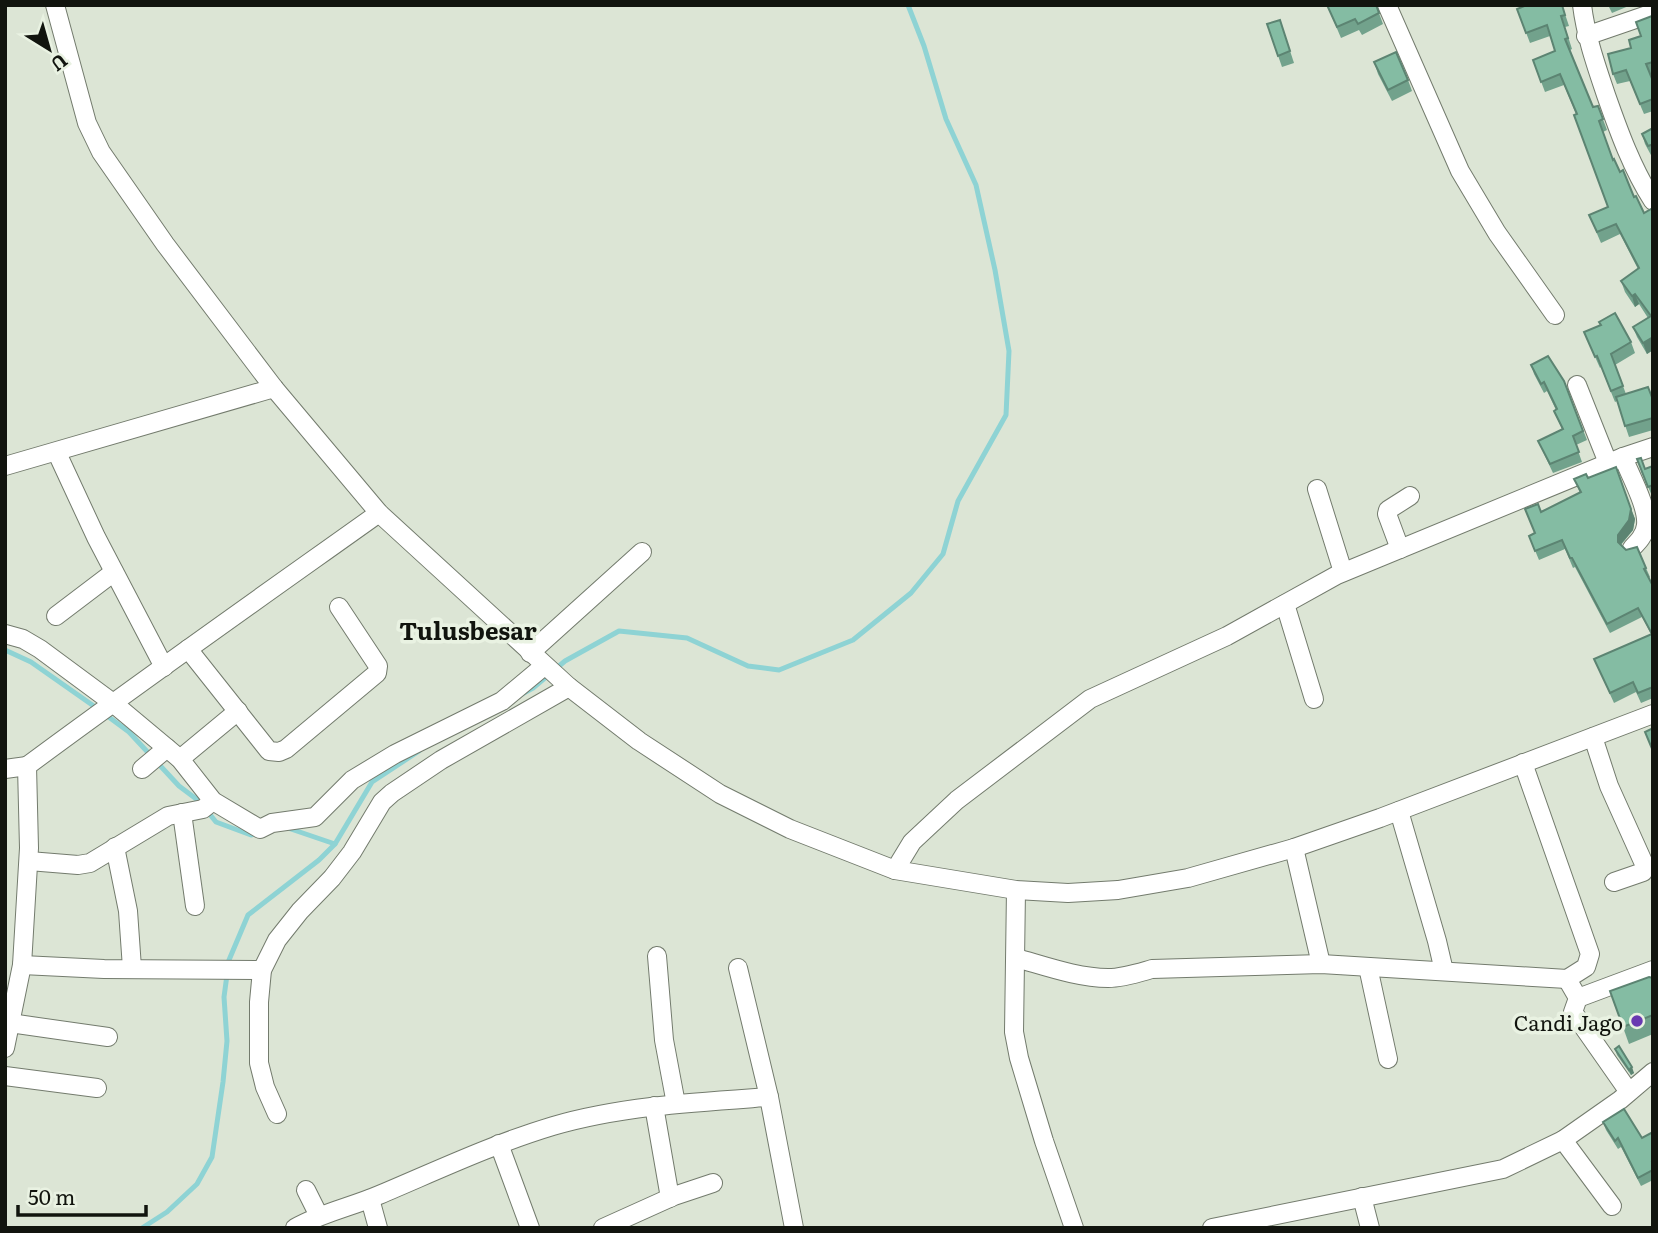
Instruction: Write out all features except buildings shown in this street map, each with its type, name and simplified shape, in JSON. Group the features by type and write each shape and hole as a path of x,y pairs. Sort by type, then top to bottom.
{"street":[{"path":"54,5 87,123 101,152 165,244 274,388 379,513 554,675 639,741 720,794 790,829 895,870 1016,890 1068,893 1118,890 1188,878 1294,848 1653,714"},
{"path":"1387,5 1460,171 1497,233 1555,315"},
{"path":"1582,5 1586,36 1626,150 1653,201"},
{"path":"1586,36 1653,13"},
{"path":"1577,385 1615,460 1644,509 1646,525 1642,538 1632,548"},
{"path":"5,466 274,388"},
{"path":"895,870 912,842 957,800 1090,699 1227,636 1343,572 1615,460 1653,447"},
{"path":"57,453 114,572 164,667"},
{"path":"1317,489 1343,572"},
{"path":"1399,549 1387,514 1388,510 1410,496"},
{"path":"5,769 27,766 225,621 379,513"},
{"path":"530,653 642,552"},
{"path":"57,616 114,572"},
{"path":"1285,604 1314,699"},
{"path":"188,649 269,751 279,752 377,673 378,666 339,607"},
{"path":"5,634 23,639 40,649 209,805 260,829 272,823 315,817 352,780 395,754 554,675"},
{"path":"277,1114 265,1087 259,1063 259,1002 262,970 277,940 352,852 382,802 554,675"},
{"path":"160,758 238,711"},
{"path":"1592,737 1609,786 1646,869 1614,882"},
{"path":"1016,958 1109,978 1152,969 1321,964 1567,979 1586,967 1590,954 1523,763"},
{"path":"5,1048 22,965 29,861 27,766"},
{"path":"29,861 78,865 90,863 168,816 209,805"},
{"path":"1399,811 1444,971"},
{"path":"182,813 195,906"},
{"path":"115,847 128,911 132,968"},
{"path":"1294,848 1321,964"},
{"path":"1016,890 1014,1032 1044,1141 1074,1228"},
{"path":"657,956 664,1040 676,1104"},
{"path":"22,965 262,970"},
{"path":"1368,967 1388,1059"},
{"path":"738,968 769,1097 794,1228"},
{"path":"1578,998 1653,970"},
{"path":"1567,979 1578,998 1573,1012 1629,1092"},
{"path":"10,1023 108,1037"},
{"path":"1212,1228 1503,1170 1563,1140 1653,1072"},
{"path":"5,1076 97,1088"},
{"path":"295,1228 499,1144 556,1125 654,1106 769,1097"},
{"path":"654,1106 670,1198"},
{"path":"1563,1140 1612,1206"},
{"path":"499,1144 530,1228"},
{"path":"603,1228 670,1198 713,1183"},
{"path":"306,1190 319,1216"},
{"path":"1362,1197 1370,1228"},
{"path":"370,1199 378,1228"}],"waterway":[{"path":"522,694 565,661 619,631 687,638 748,666 779,670 853,640 911,593 943,554 958,501 1006,415 1009,351 976,185 946,119 924,46 908,5"},
{"path":"5,650 31,662 98,709"},
{"path":"106,715 129,732 179,786 199,801 216,822 251,835 259,833"},
{"path":"142,1228 167,1212 197,1184 212,1157 227,1041 224,997 229,960 248,915 319,860 335,844 372,782 419,751"},
{"path":"285,827 335,844"}],"place":[{"name":"Candi Jago","path":"1637,1021"}],"district":[{"name":"Tulusbesar","path":"468,629"}]}
